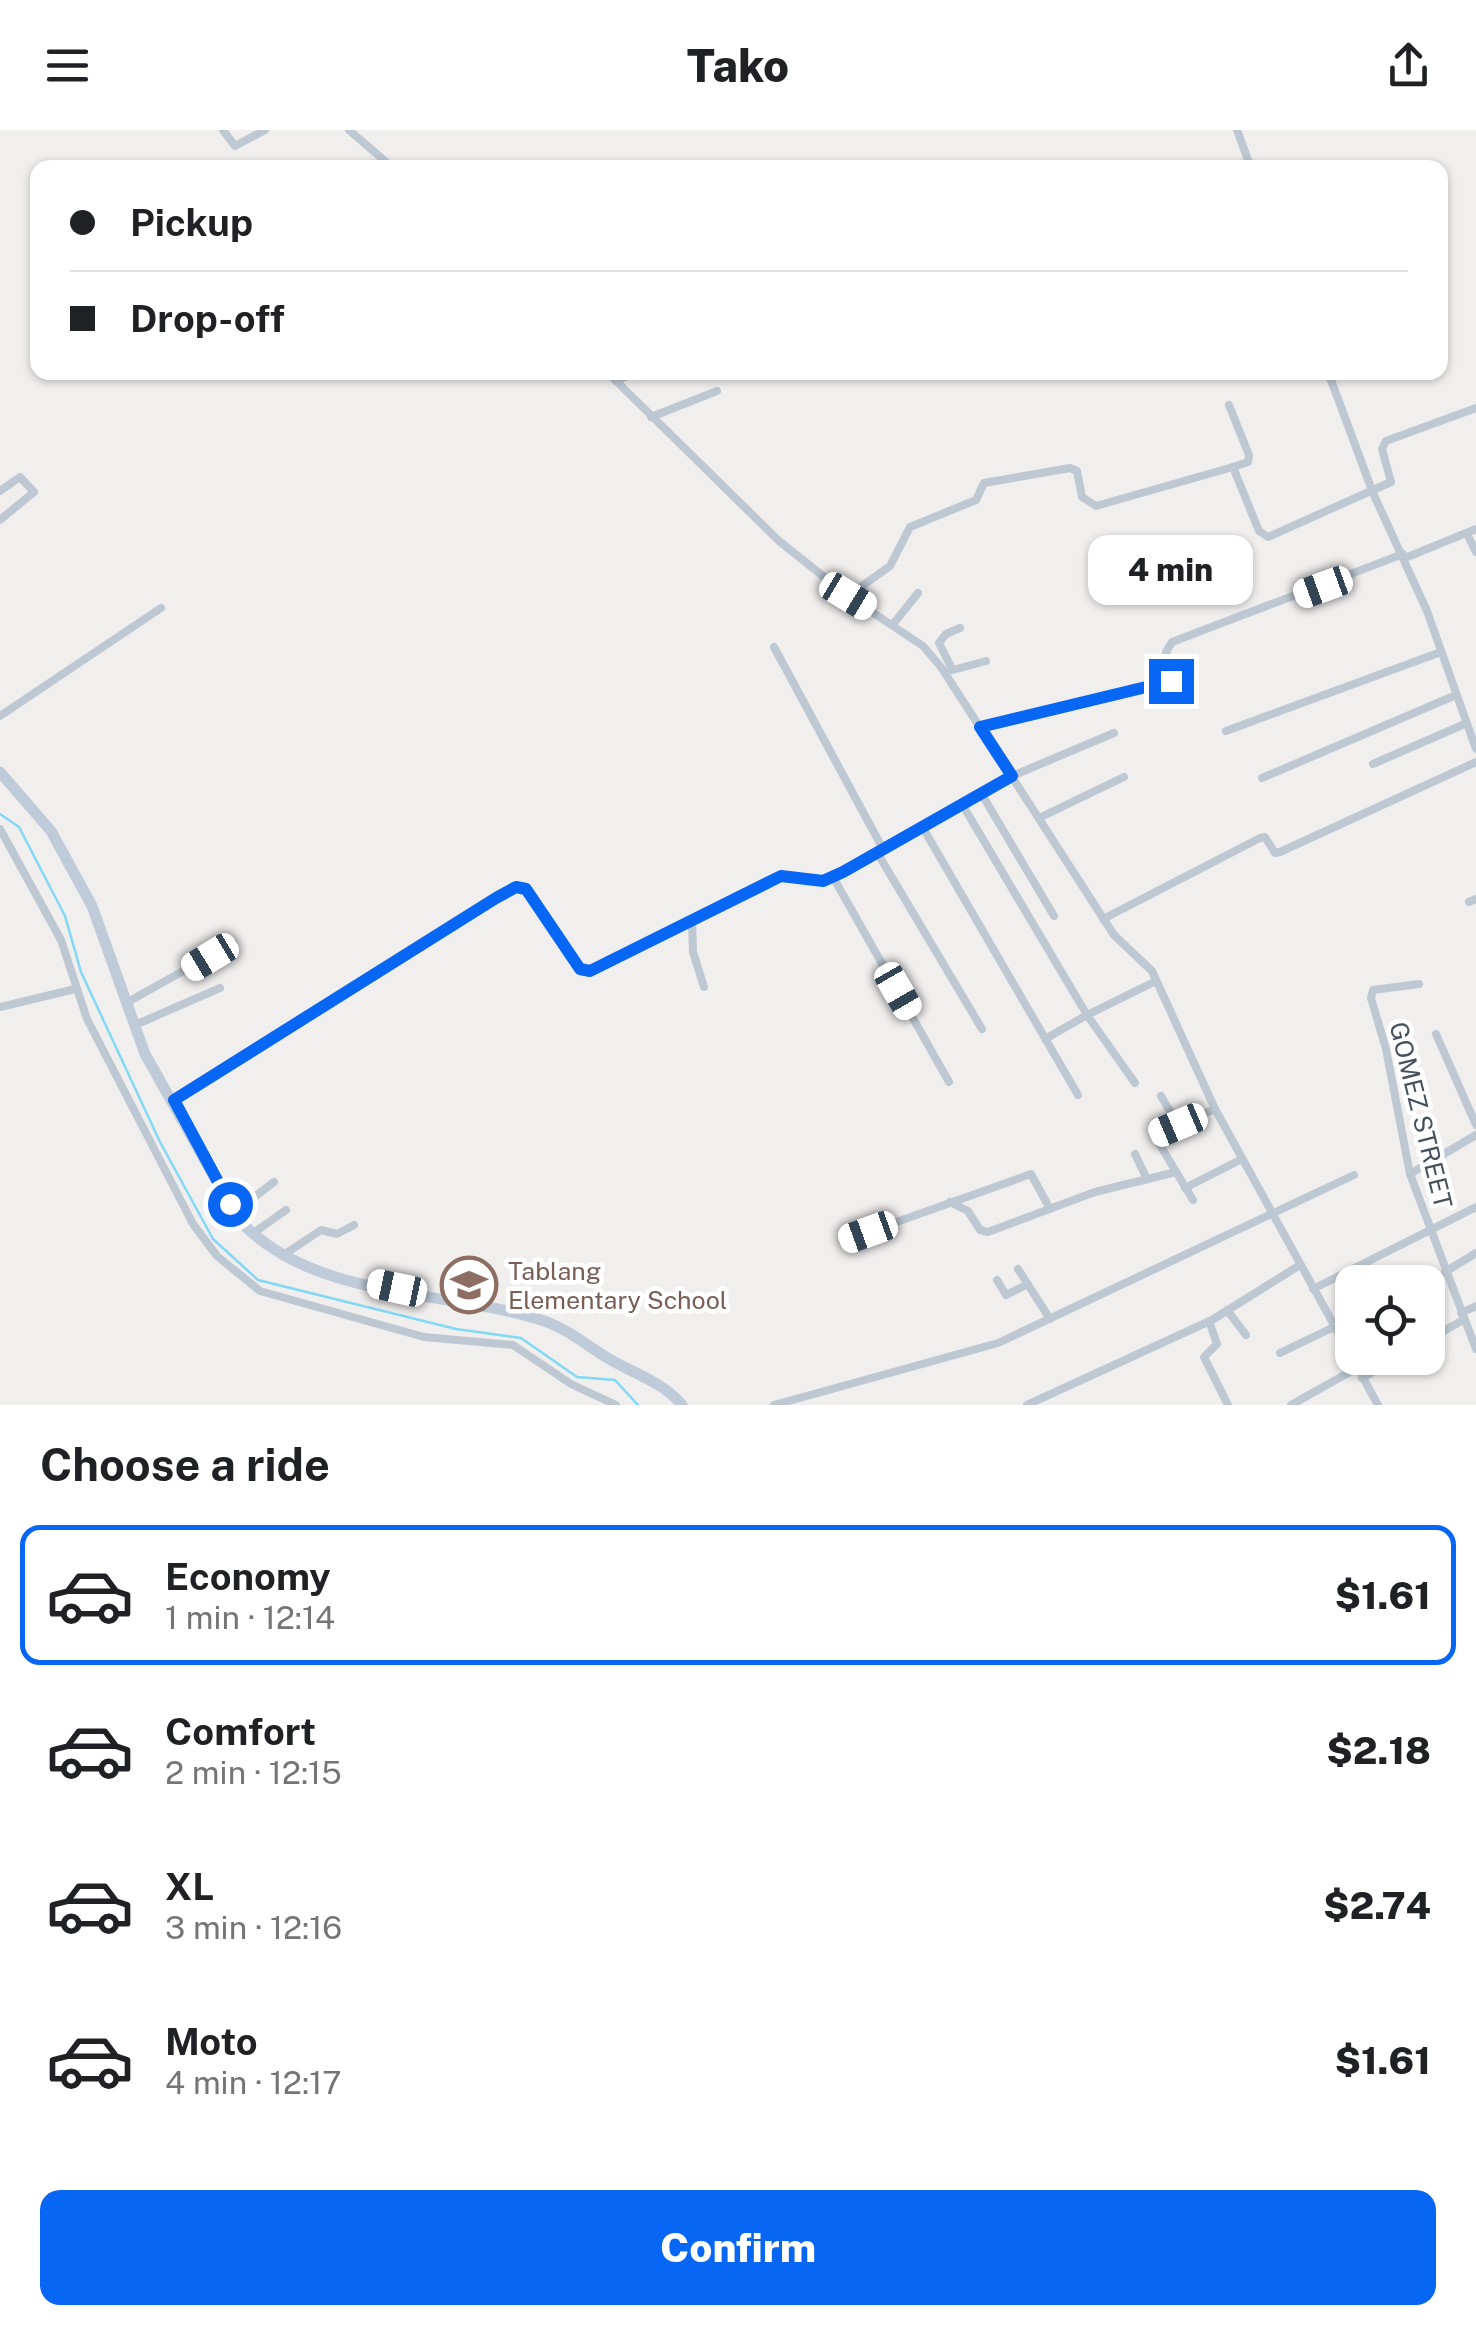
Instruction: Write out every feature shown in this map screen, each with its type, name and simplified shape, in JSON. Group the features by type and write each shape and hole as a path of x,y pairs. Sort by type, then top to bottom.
{"street":[{"path":"223,130 235,146 265,130"},
{"path":"350,130 384,160"},
{"path":"1237,130 1248,160"},
{"path":"1331,380 1372,492 1404,556 1476,749"},
{"path":"616,381 739,506 848,596 923,646 949,671"},
{"path":"651,417 718,390"},
{"path":"848,596 890,566 910,527 976,500 984,483 1070,468 1077,472 1082,497 1096,506 1248,462 1249,455 1229,405"},
{"path":"1233,466 1263,536 1372,492 1392,480 1382,449 1386,442 1476,408"},
{"path":"0,492 22,477 34,492 0,520"},
{"path":"980,727 1168,684 1172,678 1166,652 1172,642 1471,531 1476,552"},
{"path":"894,624 918,592"},
{"path":"0,716 161,608"},
{"path":"960,628 946,634 939,643 949,671 980,727 1114,935 1146,961 1215,1109 1334,1327 1280,1353"},
{"path":"774,647 881,852 982,1029"},
{"path":"1226,731 1440,652"},
{"path":"949,671 979,666 986,661"},
{"path":"1262,778 1456,695"},
{"path":"1373,764 1466,723"},
{"path":"174,1100 516,887 526,889 584,972 786,874 814,881 833,876 1012,776 1114,734"},
{"path":"1104,919 1260,838 1265,836 1275,853 1280,852 1476,762"},
{"path":"0,772 60,846 92,906 146,1054 234,1212 252,1234 282,1256 326,1274 540,1319 663,1388 682,1405"},
{"path":"1039,818 1124,777"},
{"path":"981,793 1054,916"},
{"path":"962,804 1087,1016 1135,1083"},
{"path":"923,828 1078,1095"},
{"path":"0,829 61,940 75,989 194,1224 217,1256 260,1291 424,1336 513,1345 571,1384 616,1405"},
{"path":"833,876 950,1082"},
{"path":"692,920 691,945 704,987"},
{"path":"126,1003 233,943"},
{"path":"1045,1039 1156,980"},
{"name":"GOMEZ STREET","path":"1419,984 1394,985 1371,993 1410,1174 1442,1265"},
{"path":"134,1025 220,988"},
{"path":"0,1007 75,989"},
{"path":"1436,1034 1476,1125"},
{"path":"1160,1096 1178,1125"},
{"path":"1154,1136 1215,1109"},
{"path":"1144,1126 1193,1200"},
{"path":"1410,1174 1476,1136"},
{"path":"1135,1154 1146,1178"},
{"path":"1186,1188 1242,1159"},
{"path":"950,1202 968,1212 980,1230 988,1232 1146,1178 1176,1172"},
{"path":"846,1240 1031,1174 1050,1209"},
{"path":"774,1405 998,1343 1354,1175"},
{"path":"234,1212 274,1182"},
{"path":"1313,1289 1476,1207"},
{"path":"252,1234 286,1210"},
{"path":"282,1256 321,1230 336,1234 354,1226"},
{"path":"1445,1272 1476,1254"},
{"path":"1027,1405 1209,1321 1300,1264"},
{"path":"1018,1270 1050,1319"},
{"name":"GOMEZ STREET","path":"1445,1272 1476,1349"},
{"path":"996,1280 1006,1295 1028,1284"},
{"path":"1445,1328 1476,1306"},
{"path":"1227,1310 1246,1335"},
{"path":"1209,1321 1218,1344 1204,1357 1228,1405"},
{"path":"1291,1405 1345,1375"},
{"path":"1360,1375 1378,1405"},
{"path":"1362,1378 1367,1375"}],"shaded area":[{"name":"Tablang Elementary School","path":"453,1267 491,1274 486,1302 447,1296"}],"waterway":[{"path":"0,814 19,827 65,916 81,972 160,1142 213,1239 258,1280 456,1329 521,1338 577,1377 615,1380 638,1405"}],"place":[{"name":"Tablang Elementary School","path":"469,1285"}],"route":[{"path":"230,1204 174,1100 496,898 516,887 526,889 580,969 590,971 786,874 823,881 843,872 1012,776 980,727 1171,681"}]}
